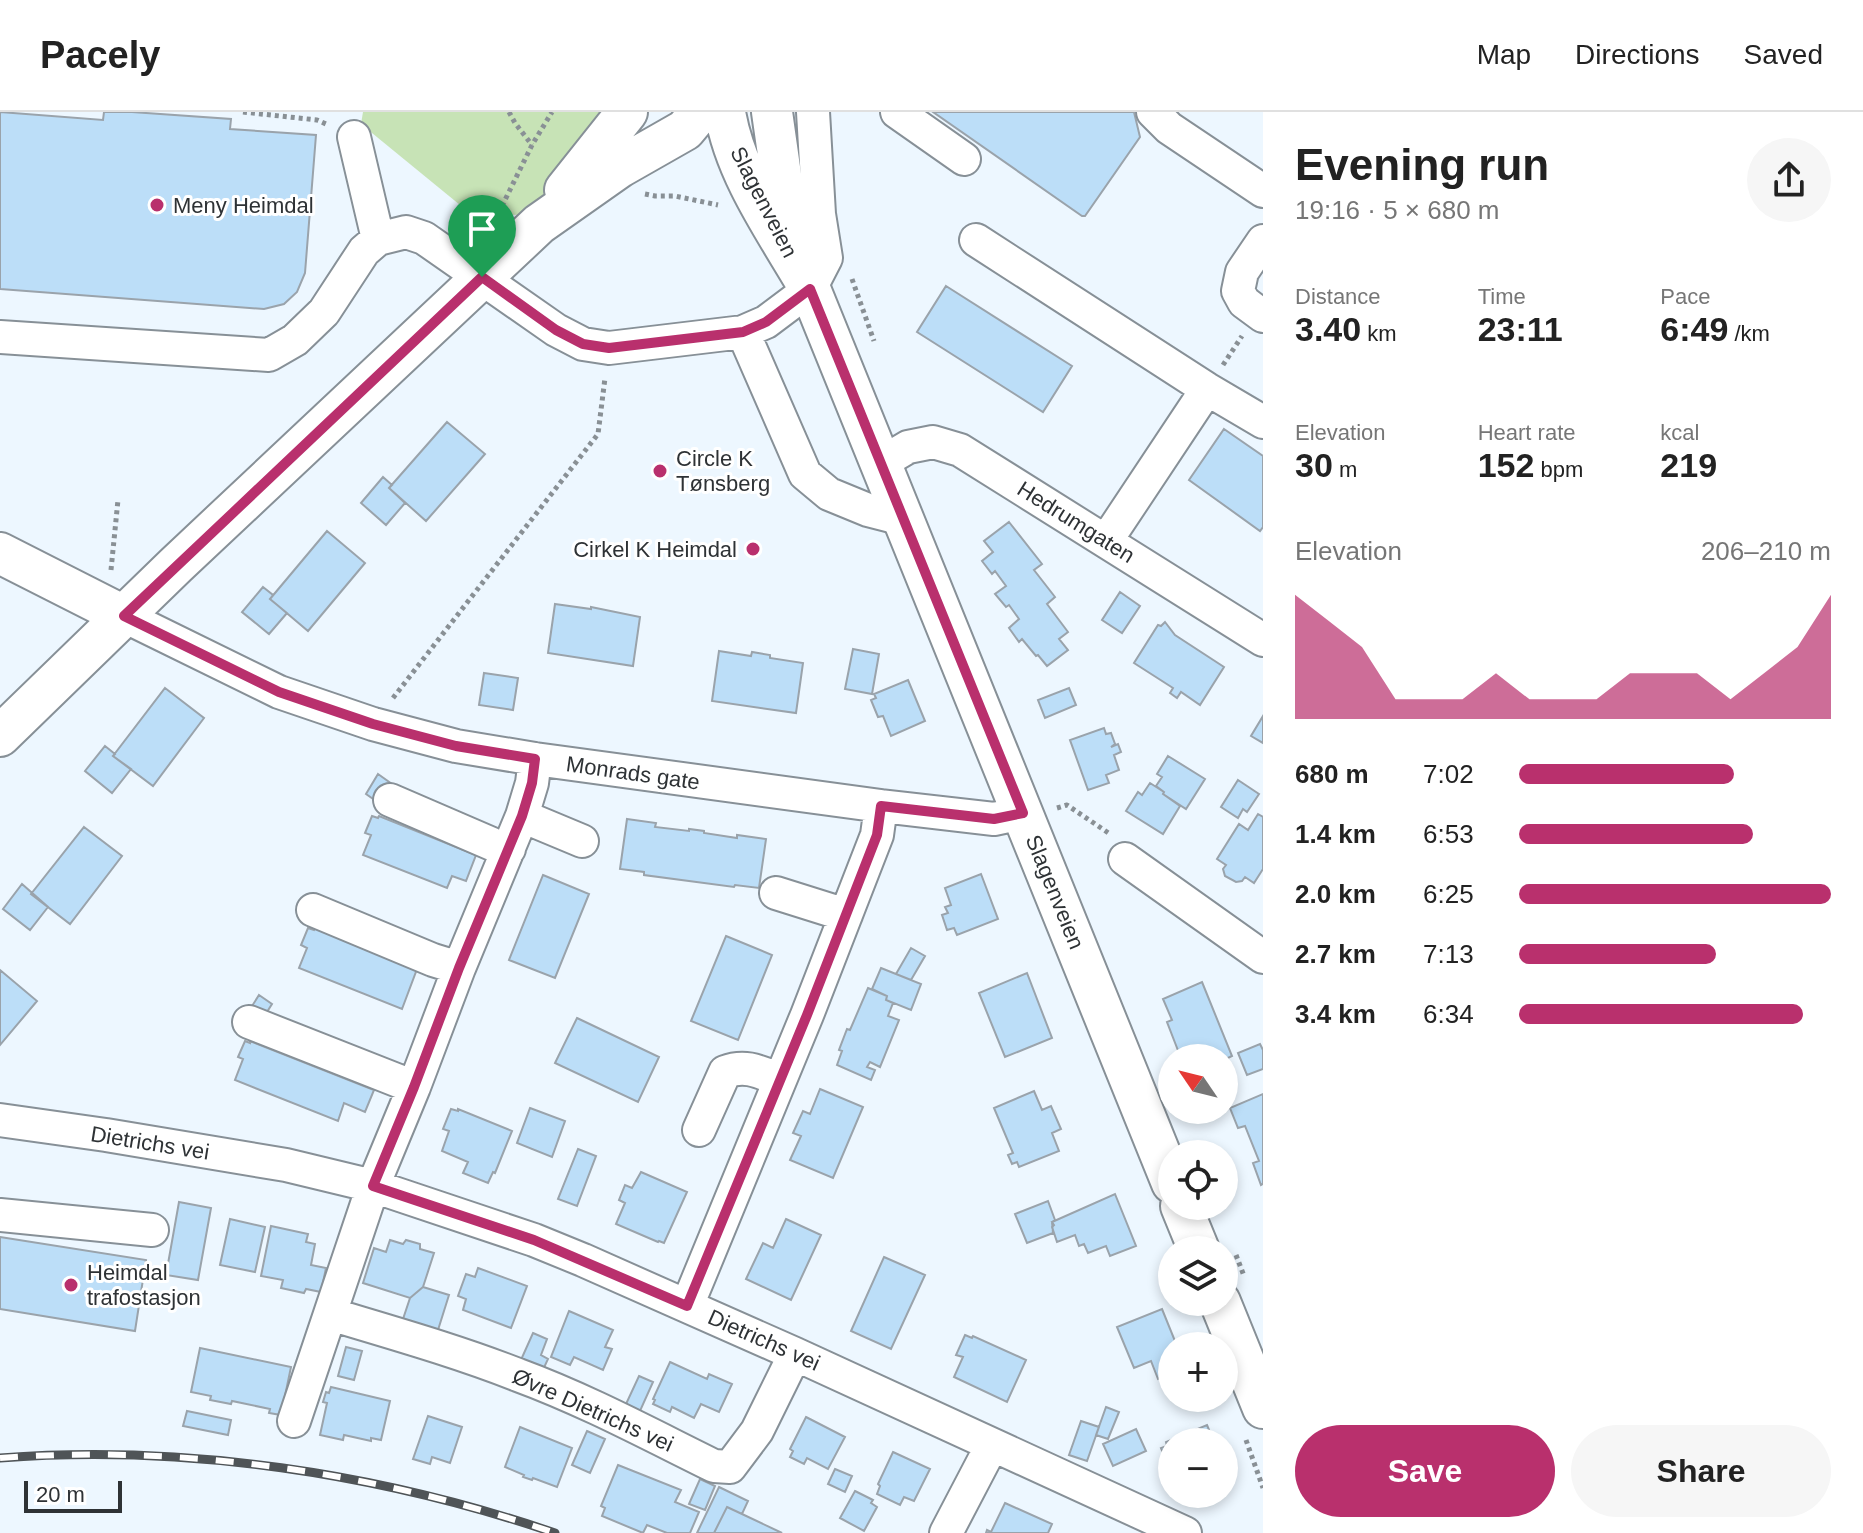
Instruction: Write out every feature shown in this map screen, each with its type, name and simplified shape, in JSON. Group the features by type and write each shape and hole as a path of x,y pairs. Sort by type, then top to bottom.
{"main road":[{"path":"539,224 627,112"},
{"path":"0,736 539,224 620,167 685,130 700,112"},
{"name":"Slagenveien","path":"725,112 735,151 758,202 810,289 903,519 1040,811 1158,1144"},
{"name":"Slagenveien","path":"772,112 783,189 799,236 810,289"},
{"path":"0,553 124,616"},
{"path":"1193,1220 1206,1236"},
{"path":"1238,1308 1263,1408"}],"street":[{"path":"0,337 269,355 295,340 324,312 364,251 378,239 406,232 424,238 556,330 583,344 609,348 743,332 766,322 810,289 826,258 819,214 813,112"},
{"path":"897,112 964,159"},
{"path":"1153,112 1169,128 1260,182"},
{"path":"354,137 378,239"},
{"path":"976,240 1263,422"},
{"path":"1260,314 1244,302 1238,291 1242,272 1263,241"},
{"path":"743,332 805,474 829,494 868,510 903,519"},
{"path":"1106,541 1207,389"},
{"name":"Hedrumgaten","path":"881,463 908,447 933,442 960,450 1263,640"},
{"name":"Monrads gate","path":"124,616 279,692 373,724 456,746 994,819 1040,811"},
{"path":"294,1421 373,1186 522,816 532,783 535,759"},
{"path":"390,800 509,849"},
{"path":"687,1306 846,915 877,835 881,806"},
{"path":"522,816 582,841"},
{"path":"1125,859 1263,957"},
{"path":"776,893 846,915"},
{"path":"313,910 459,968"},
{"path":"249,1022 414,1087"},
{"path":"699,1130 725,1072 747,1068 780,1080"},
{"name":"Dietrichs vei","path":"0,1120 286,1165 373,1186 534,1240 795,1354 1185,1533"},
{"path":"0,1215 152,1230"},
{"name":"Øvre Dietrichs vei","path":"330,1314 518,1374 593,1406 714,1466 730,1467 757,1431 795,1354"},
{"path":"946,1533 992,1445"}],"path":[{"path":"243,112 317,120 354,137"},
{"path":"317,120 318,112"},
{"path":"509,112 532,145"},
{"path":"498,214 552,112"},
{"path":"848,268 878,355"},
{"path":"1207,389 1260,314"},
{"path":"373,724 598,434 609,348"},
{"path":"111,577 118,500"},
{"path":"1040,811 1067,805 1122,842 1125,859"}],"green space":[{"path":"363,112 613,112 526,215 471,214 361,124"}],"building":[{"path":"0,112 103,120 104,112 231,119 230,129 316,135 305,273 297,292 284,304 264,309 0,289"},
{"path":"933,112 1134,112 1140,137 1085,216 1082,216"},
{"path":"946,286 1072,366 1043,412 917,332"},
{"path":"447,422 485,454 426,521 389,488"},
{"path":"1224,429 1263,456 1263,527 1260,531 1189,480"},
{"path":"383,477 392,485 389,488 405,503 386,525 361,503"},
{"path":"1009,522 1042,564 1034,570 1055,597 1047,604 1068,632 1059,639 1068,650 1047,666 1022,639 1019,642 1009,628 1019,619 1009,605 1006,607 995,594 1006,586 995,571 992,574 982,561 993,552 984,541"},
{"path":"327,531 365,563 308,631 270,599"},
{"path":"263,587 273,595 270,599 287,613 269,634 242,612"},
{"path":"1120,592 1140,606 1122,633 1102,620"},
{"path":"555,604 591,607 640,617 633,666 548,653"},
{"path":"1165,622 1175,635 1224,667 1200,705 1181,692 1177,698 1170,693 1173,688 1134,663 1158,625"},
{"path":"853,649 879,654 872,694 845,689"},
{"path":"719,651 751,656 752,652 803,663 796,713 712,701"},
{"path":"484,673 518,678 513,710 479,705"},
{"path":"908,680 925,721 891,736 883,716 878,717 871,700 876,698 874,694"},
{"path":"165,688 204,718 153,786 113,756"},
{"path":"1069,688 1076,705 1045,718 1038,700"},
{"path":"1263,716 1263,743 1251,736"},
{"path":"1104,728 1106,734 1111,733 1115,744 1111,747 1118,744 1121,752 1114,755 1119,770 1106,775 1109,783 1088,790 1070,740"},
{"path":"105,746 131,769 112,793 85,771"},
{"path":"1168,756 1205,779 1186,809 1156,786 1162,777 1157,774"},
{"path":"378,774 392,784 379,803 366,794"},
{"path":"1238,780 1259,794 1247,812 1243,809 1238,818 1221,807"},
{"path":"1150,783 1180,806 1163,834 1126,811 1138,792 1142,795"},
{"path":"1258,814 1263,817 1263,869 1254,883 1245,877 1236,882 1225,876 1223,869 1226,865 1217,859 1239,824 1248,830"},
{"path":"372,816 379,816 476,855 466,881 452,876 447,888 363,855 371,835 365,833"},
{"path":"627,819 656,823 655,827 766,839 759,888 644,875 644,872 620,869"},
{"path":"84,827 122,856 70,924 31,894"},
{"path":"981,874 998,919 957,935 954,928 947,930 942,915 948,913 945,907 951,905 945,888"},
{"path":"543,875 589,894 555,978 509,960"},
{"path":"22,884 48,907 30,930 3,909"},
{"path":"308,928 315,928 417,969 402,1009 299,968 307,948 301,945"},
{"path":"726,936 772,955 738,1040 691,1021"},
{"path":"911,948 925,956 911,980 896,974"},
{"path":"881,968 921,984 911,1010 886,1000 887,996 872,989"},
{"path":"0,970 37,1001 0,1045"},
{"path":"1027,973 1052,1038 1005,1057 979,993"},
{"path":"1202,982 1227,1044 1176,1044 1167,1022 1172,1020 1163,999"},
{"path":"868,988 887,996 886,1000 893,1003 888,1016 899,1020 880,1067 870,1062 867,1067 875,1070 871,1080 837,1065 847,1029 850,1030"},
{"path":"259,995 272,1004 260,1023 247,1014"},
{"path":"577,1018 659,1057 638,1102 555,1063"},
{"path":"245,1041 374,1090 365,1112 344,1103 338,1121 235,1080 243,1059 238,1057"},
{"path":"1260,1044 1263,1069 1247,1075 1238,1053"},
{"path":"820,1089 863,1107 833,1178 790,1160 801,1136 793,1133 803,1111 810,1114"},
{"path":"1034,1091 1042,1110 1051,1106 1061,1129 1052,1133 1059,1151 1019,1167 1017,1162 1012,1164 1008,1155 1013,1153 994,1108"},
{"path":"1263,1094 1261,1185 1253,1163 1259,1161 1245,1126 1238,1128 1236,1124 1238,1105"},
{"path":"530,1108 565,1121 552,1157 517,1143"},
{"path":"451,1109 512,1131 488,1183 463,1173 468,1162 442,1151 449,1131 443,1129"},
{"path":"578,1149 596,1156 577,1206 558,1199"},
{"path":"641,1172 687,1192 664,1243 616,1224 625,1203 619,1200 625,1185 632,1188"},
{"path":"1115,1194 1136,1246 1110,1256 1106,1246 1088,1253 1084,1244 1079,1246 1075,1235 1057,1242 1052,1222"},
{"path":"1048,1201 1055,1220 1052,1222 1053,1233 1027,1243 1015,1214"},
{"path":"179,1202 211,1208 198,1280 166,1275"},
{"path":"230,1219 265,1227 255,1272 220,1265"},
{"path":"786,1219 821,1235 791,1300 746,1279 763,1243 773,1248"},
{"path":"271,1226 308,1234 306,1242 315,1244 311,1265 326,1268 321,1292 306,1289 304,1293 281,1288 283,1280 261,1276"},
{"name":"Heimdal trafostasjon","path":"0,1237 146,1260 135,1331 0,1309"},
{"path":"390,1240 420,1244 420,1249 434,1253 423,1287 410,1298 363,1283 374,1248 386,1252"},
{"path":"884,1257 925,1275 891,1349 851,1331"},
{"path":"478,1268 527,1286 511,1328 463,1310 466,1299 458,1296 466,1274 475,1277"},
{"path":"423,1287 449,1295 438,1330 403,1319 410,1298"},
{"path":"569,1311 613,1330 605,1347 612,1349 603,1370 574,1357 570,1365 551,1357"},
{"path":"1158,1311 1158,1316 1165,1316 1171,1332 1158,1332 1158,1379 1151,1361 1134,1368 1117,1327"},
{"path":"533,1333 547,1339 541,1355 548,1359 542,1372 520,1362"},
{"path":"965,1335 1026,1360 1007,1402 954,1377 963,1357 956,1355"},
{"path":"346,1347 362,1351 354,1380 338,1376"},
{"path":"200,1348 291,1367 281,1415 269,1413 270,1409 210,1400 211,1396 191,1392"},
{"path":"670,1362 707,1379 709,1374 732,1384 719,1412 701,1404 694,1418 672,1407 670,1412 653,1404"},
{"path":"639,1376 653,1382 640,1411 626,1404"},
{"path":"331,1387 390,1401 381,1440 344,1435 343,1440 320,1435 327,1403 323,1402"},
{"path":"1106,1407 1119,1412 1108,1439 1096,1435"},
{"path":"187,1411 231,1420 228,1435 183,1426"},
{"path":"428,1416 462,1427 450,1463 432,1457 430,1464 413,1459"},
{"path":"806,1417 845,1437 828,1469 807,1458 804,1464 790,1457 793,1451 790,1449"},
{"path":"1081,1421 1099,1427 1087,1461 1069,1455"},
{"path":"520,1427 572,1448 557,1487 523,1477 505,1467"},
{"path":"1136,1429 1146,1451 1113,1466 1103,1444"},
{"path":"587,1431 605,1439 590,1473 572,1465"},
{"path":"893,1452 930,1469 914,1501 904,1497 900,1505 877,1494 878,1484"},
{"path":"618,1465 681,1490 675,1502 699,1512 690,1533 667,1533 647,1525 643,1533 602,1516 605,1508 601,1506"},
{"path":"835,1469 852,1476 845,1492 828,1484"},
{"path":"700,1479 715,1486 705,1510 689,1504"},
{"path":"719,1487 748,1501 742,1514 727,1507 714,1533 697,1533"},
{"path":"855,1491 873,1500 871,1503 877,1507 864,1531 840,1518"},
{"path":"1005,1503 1052,1524 1048,1533 986,1533 987,1530 991,1532"},
{"path":"727,1507 742,1514 782,1533 714,1533"}],"railway":[{"path":"0,1458 140,1455 281,1468 420,1494 555,1533"}],"place":[{"name":"Meny Heimdal","path":"157,205"},
{"name":"Circle K Tønsberg","path":"660,471"},
{"name":"Cirkel K Heimdal","path":"753,549"},
{"name":"Heimdal trafostasjon","path":"71,1285"}],"route":[{"path":"482,277 556,330 583,344 609,348 743,332 766,322 810,289 1023,813 994,819 881,806 877,835 807,1015 687,1306 534,1240 373,1186 522,816 532,783 535,759 456,746 373,724 279,692 124,616 482,277"}]}
